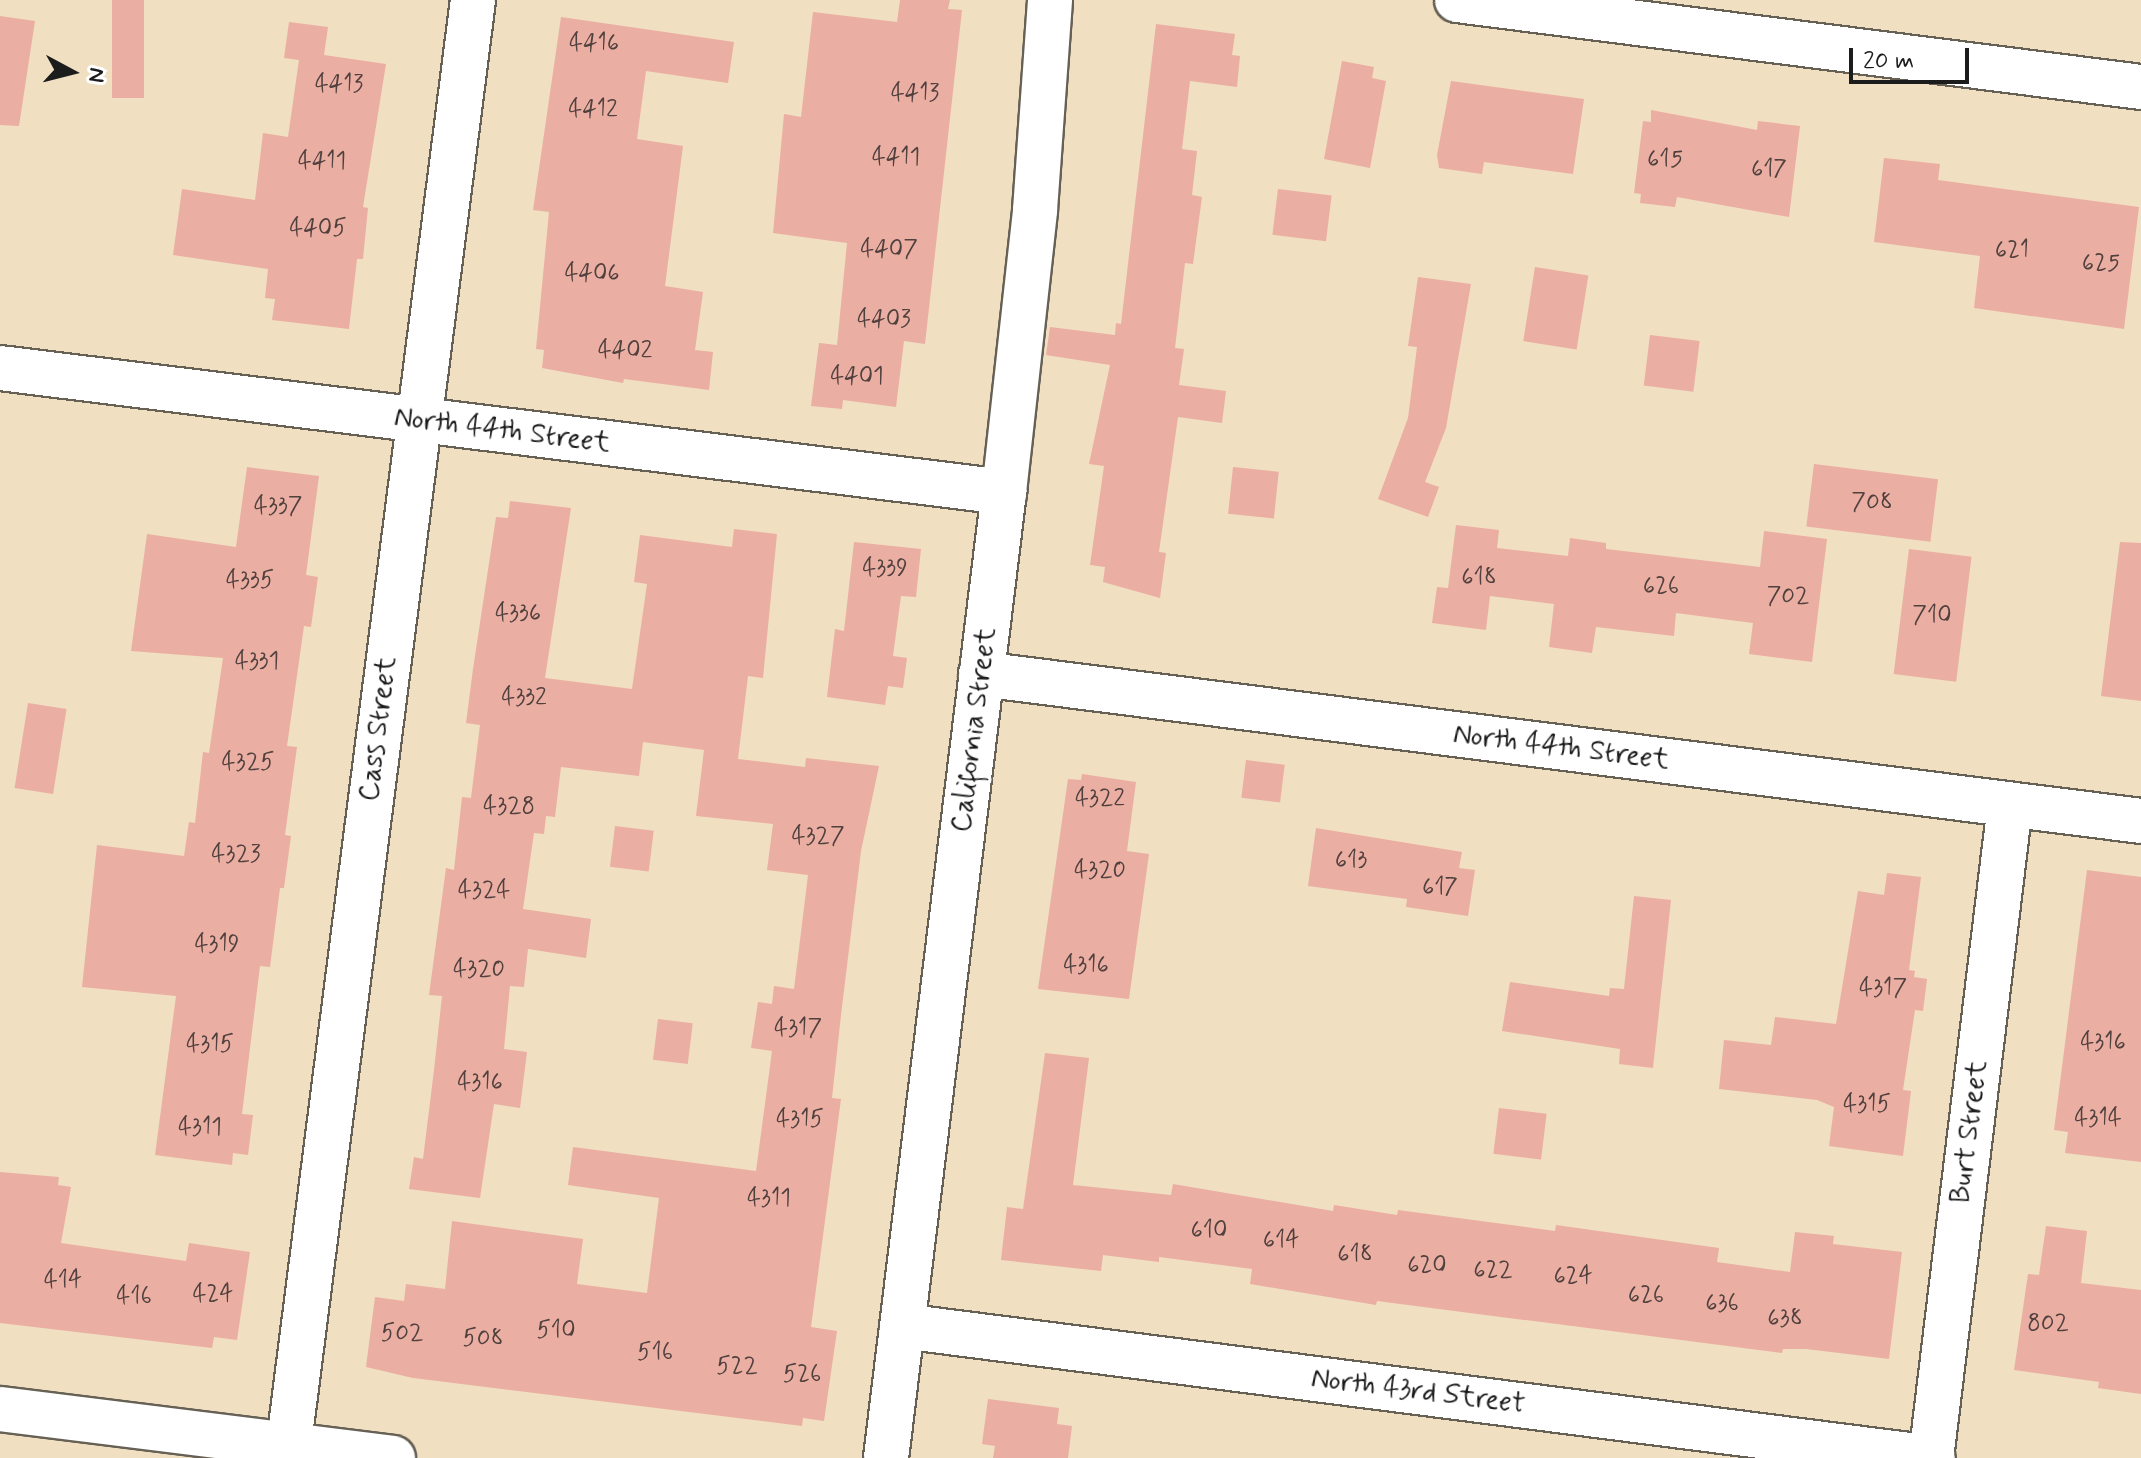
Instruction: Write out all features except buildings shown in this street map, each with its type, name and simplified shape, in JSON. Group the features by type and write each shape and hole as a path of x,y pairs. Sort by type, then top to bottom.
{"street":[{"name":"Cass Street","path":"288,1452 473,0"},
{"name":"California Street","path":"886,1458 1004,492 1035,210 1050,0"},
{"path":"1457,0 2141,87"},
{"name":"North 44th Street","path":"0,368 1004,492"},
{"name":"North 44th Street","path":"981,674 2141,821"},
{"name":"Burt Street","path":"1931,1458 2010,805"},
{"name":"North 43rd Street","path":"902,1326 1931,1458"},
{"path":"0,1409 288,1452 393,1458"}]}
